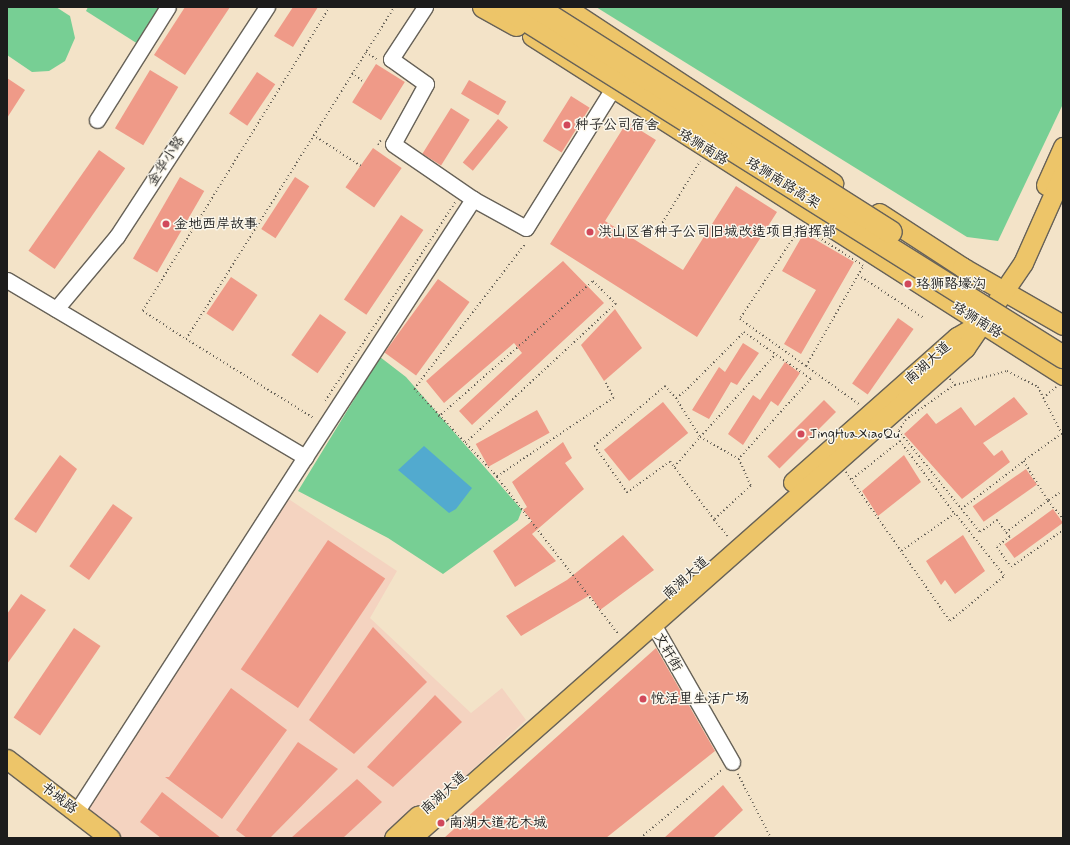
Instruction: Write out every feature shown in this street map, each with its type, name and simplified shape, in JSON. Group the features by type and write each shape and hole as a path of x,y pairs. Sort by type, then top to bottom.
{"highway":[{"path":"484,7 602,70"},
{"name":"珞狮南路高架","path":"505,7 1062,373"},
{"name":"珞狮南路高架","path":"536,7 1063,341"}],"main road":[{"name":"珞狮南路","path":"487,7 612,90 1015,345 1062,373"},
{"path":"565,7 962,267 1063,325"},
{"path":"1006,292 1007,271 1063,147"},
{"name":"南湖大道","path":"394,838 871,413 982,324 1006,292 1023,263 1063,173"},
{"path":"962,267 989,274 1007,271"},
{"path":"954,306 964,320 961,342 993,339 1015,345"},
{"name":"南湖大道","path":"412,838 942,369 961,342"},
{"name":"书城路","path":"7,759 110,838"},
{"name":"书城路","path":"7,772 93,838"}],"street":[{"path":"97,120 168,7"},
{"name":"金华小路","path":"56,309 118,236 268,7"},
{"path":"425,7 391,59 426,84 393,144 473,199 526,228 612,90"},
{"path":"76,812 473,199"},
{"path":"7,280 305,457"},
{"name":"文轩街","path":"653,624 732,762"}],"path":[{"path":"318,412 314,419 143,311 330,7"},
{"path":"186,339 394,7"},
{"path":"366,51 385,64"},
{"path":"352,74 364,82"},
{"path":"313,135 361,166"},
{"path":"382,138 378,144 385,149"},
{"path":"656,233 707,150"},
{"path":"323,405 457,198"},
{"path":"806,366 863,266 801,227 740,319 871,413"},
{"path":"525,244 414,388 438,417 497,477 620,637"},
{"path":"858,275 924,318"},
{"path":"438,417 593,281 616,304 465,444"},
{"path":"676,398 744,332 811,379 739,459"},
{"path":"674,467 776,354"},
{"path":"942,369 954,385"},
{"path":"962,510 1024,461 1062,434 1038,387 1007,372 954,385 906,420 899,431 962,510 980,532 997,520 1010,537 997,547 1011,567 1063,530"},
{"path":"1043,398 1062,373"},
{"path":"497,477 614,398 606,383"},
{"path":"714,520 751,486 739,459 700,437 676,398 665,386 594,446 627,493 670,462 714,520 730,538"},
{"path":"837,461 852,479 950,621 1004,576 900,441 852,479"},
{"path":"1024,461 1048,501 1063,518"},
{"path":"1006,533 1063,491"},
{"path":"902,551 955,514"},
{"path":"640,838 732,762 771,838"}],"shaded area":[{"path":"281,494 397,571 370,618 471,713 502,688 526,720 399,838 110,838 76,812"}],"green space":[{"path":"7,7 56,7 70,16 75,38 65,61 49,71 32,72 7,55"},
{"path":"88,7 161,7 138,44 86,11"},
{"path":"596,7 1063,7 1063,104 998,241 967,237"},
{"path":"380,357 406,377 522,510 518,520 443,574 388,538 298,491"}],"water":[{"path":"424,446 472,488 456,509 449,513 398,470"}],"building":[{"path":"185,7 230,7 185,75 154,55"},
{"path":"293,7 318,7 293,47 274,36"},
{"path":"376,64 405,82 381,120 352,102"},
{"path":"150,70 178,87 143,145 115,128"},
{"path":"257,72 275,84 247,126 229,113"},
{"path":"7,78 25,90 7,118"},
{"path":"469,80 506,102 498,115 461,94"},
{"name":"种子公司宿舍","path":"571,96 590,108 562,153 543,141"},
{"path":"451,108 470,120 441,165 422,154"},
{"path":"498,119 508,127 473,171 463,163"},
{"name":"洪山区省种子公司旧城改造项目指挥部","path":"627,122 656,140 605,221 683,270 736,186 777,212 697,337 550,244"},
{"path":"373,148 402,168 374,207 345,187"},
{"path":"99,150 125,168 55,269 28,251"},
{"name":"金地西岸故事","path":"180,177 204,191 157,272 133,258"},
{"path":"295,177 309,186 275,238 261,229"},
{"path":"401,215 423,230 366,315 344,300"},
{"path":"804,233 854,262 801,354 784,344 816,290 782,271"},
{"path":"563,261 604,303 472,425 459,411 522,353 514,343 444,403 426,381"},
{"path":"231,277 258,295 233,331 206,313"},
{"path":"438,279 470,302 416,376 385,353"},
{"path":"615,309 642,348 604,381 581,345"},
{"path":"320,314 346,332 318,373 291,355"},
{"path":"898,318 914,329 868,394 852,384"},
{"path":"743,343 759,353 737,385 731,382 709,419 692,410 719,367 725,372"},
{"path":"785,362 800,373 778,406 771,401 743,445 728,434 753,395 760,400"},
{"path":"1014,397 1028,414 983,443 994,456 1002,450 1010,462 962,499 904,434 927,413 936,424 961,407 975,426"},
{"name":"JingHuaXiaoQu","path":"824,400 836,412 779,469 767,457"},
{"path":"663,402 688,433 629,481 604,450"},
{"path":"537,410 550,433 488,467 476,444"},
{"path":"563,442 572,458 565,463 584,489 532,534 556,561 515,587 493,551 532,521 523,510 527,507 512,482"},
{"path":"60,455 77,469 36,533 14,519"},
{"path":"904,455 921,482 878,516 862,491"},
{"path":"1026,469 1037,485 984,522 973,506"},
{"path":"113,504 133,518 89,580 69,566"},
{"path":"1053,509 1063,523 1014,558 1004,544"},
{"path":"623,535 654,570 600,610 590,595 521,636 506,616 567,580"},
{"path":"963,535 985,571 955,594 945,580 941,585 926,561"},
{"path":"328,540 385,579 298,708 241,669"},
{"path":"21,594 46,610 7,664 7,614"},
{"path":"373,627 427,682 354,754 309,720"},
{"path":"74,628 101,646 40,735 14,718"},
{"name":"悦活里生活广场","path":"656,648 715,751 606,838 444,838"},
{"path":"231,688 287,730 222,819 165,777 169,777"},
{"path":"435,695 462,722 393,787 367,767"},
{"path":"298,742 338,769 270,838 247,838 236,830"},
{"path":"357,779 382,802 343,838 291,838"},
{"path":"723,785 743,810 713,838 664,838"},
{"path":"162,792 221,838 161,838 140,822"}],"place":[{"name":"种子公司宿舍","path":"567,125"},
{"name":"金地西岸故事","path":"166,224"},
{"name":"洪山区省种子公司旧城改造项目指挥部","path":"590,232"},
{"name":"珞狮路壕沟","path":"908,284"},
{"name":"JingHuaXiaoQu","path":"801,434"},
{"name":"悦活里生活广场","path":"643,699"},
{"name":"南湖大道花木城","path":"441,823"}]}
